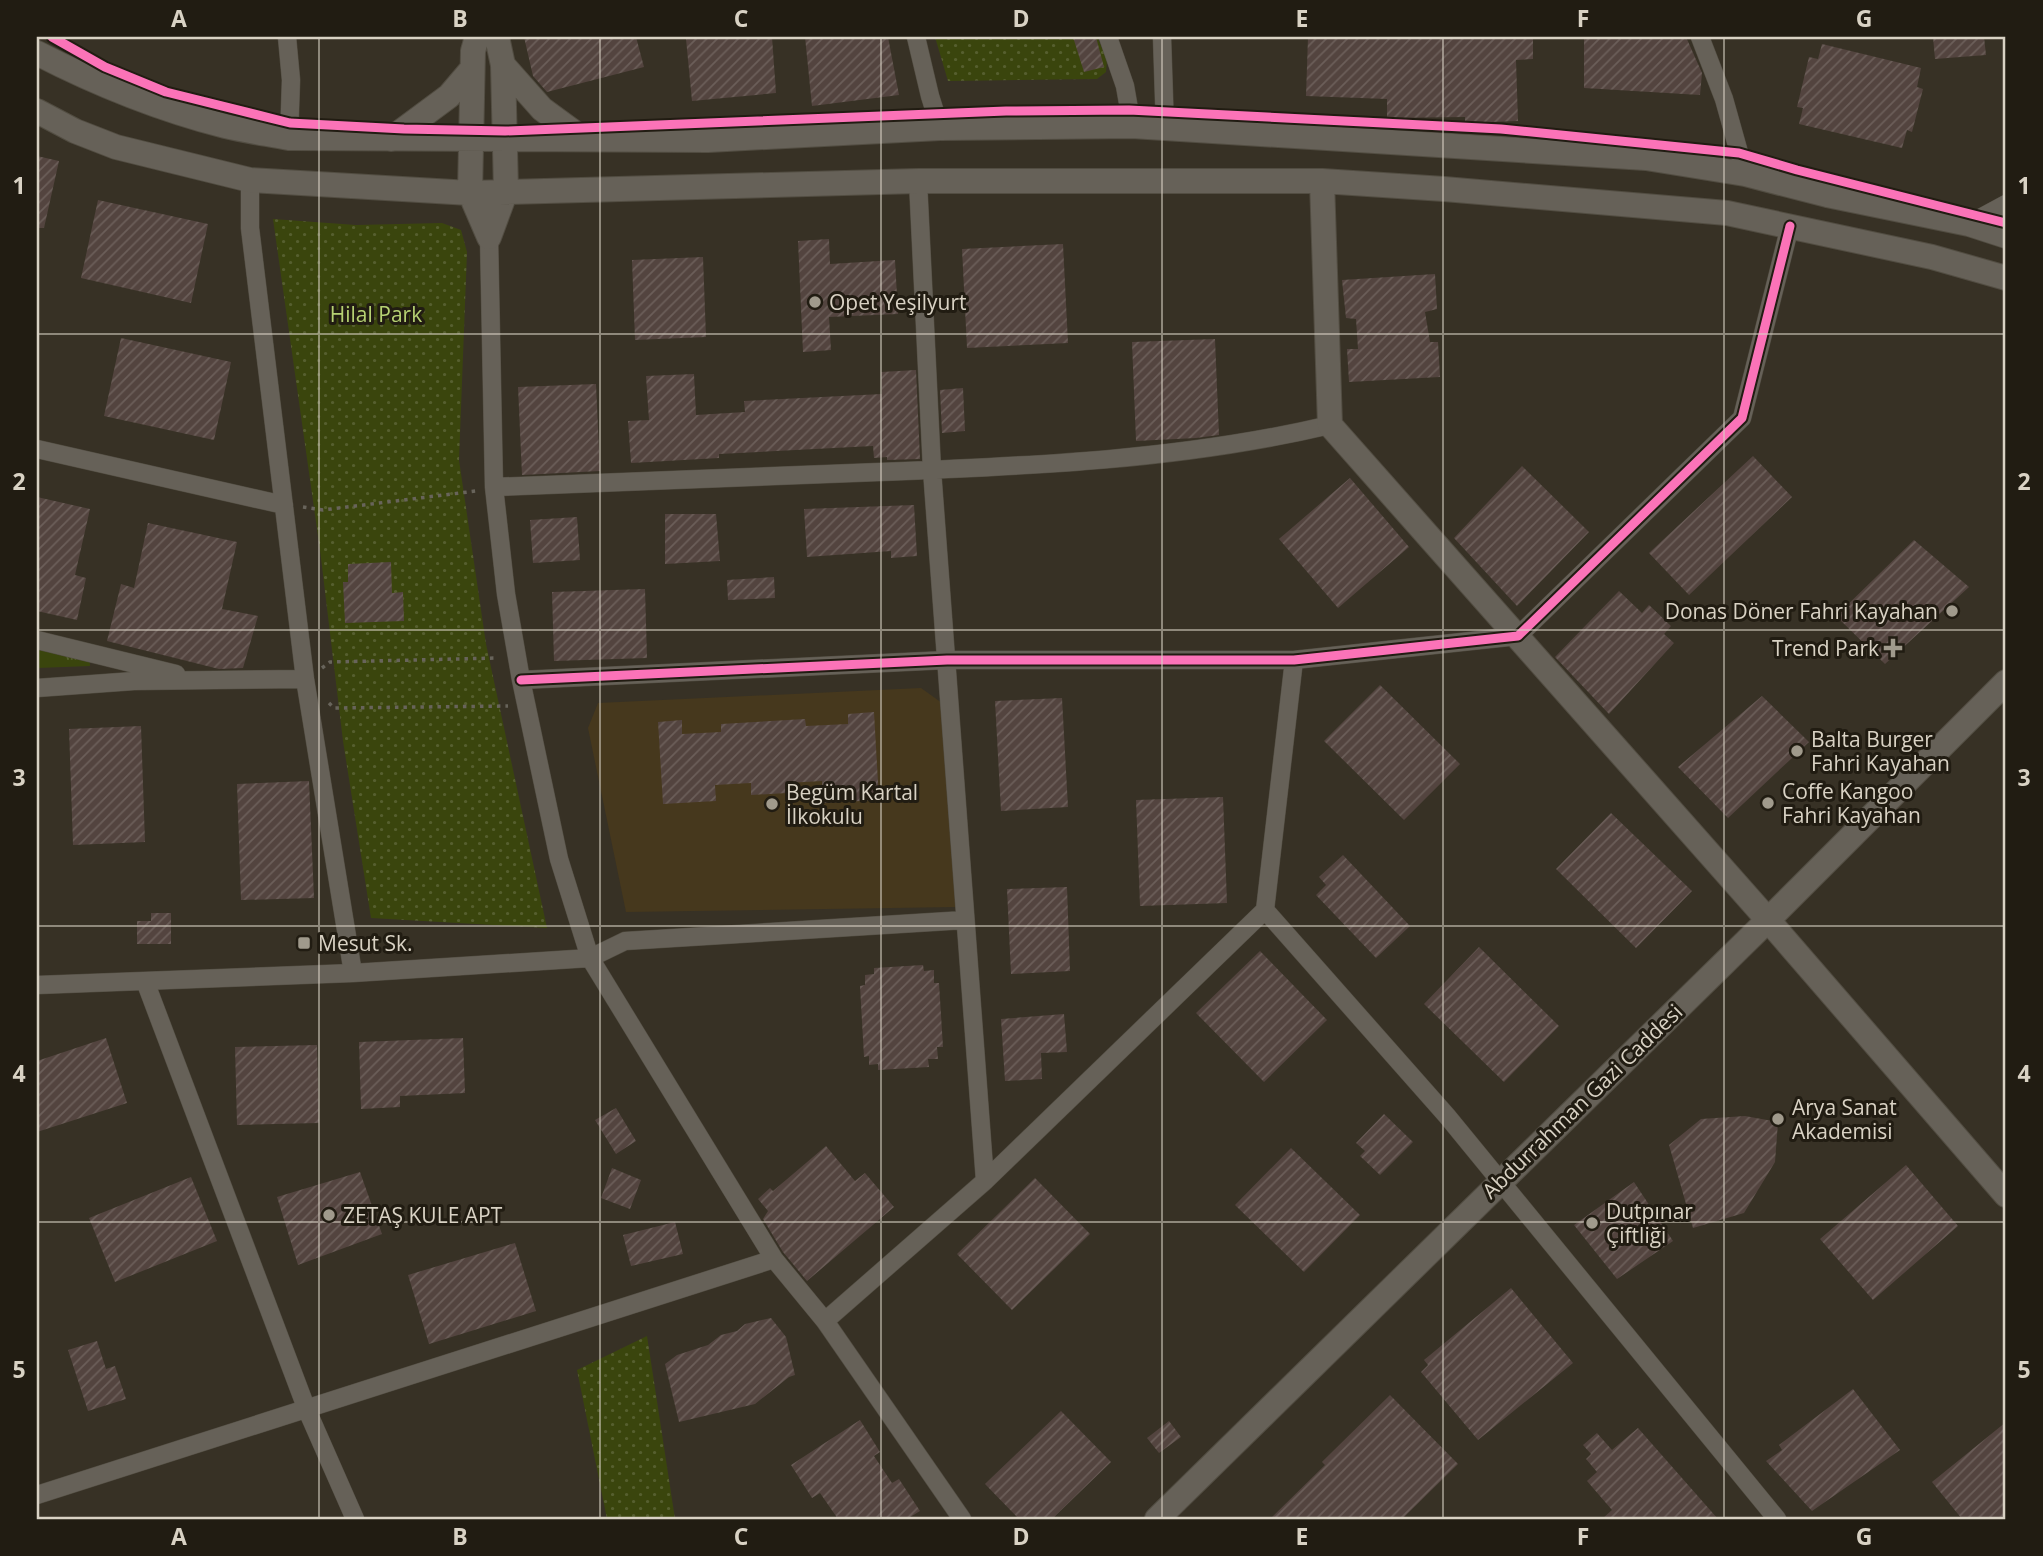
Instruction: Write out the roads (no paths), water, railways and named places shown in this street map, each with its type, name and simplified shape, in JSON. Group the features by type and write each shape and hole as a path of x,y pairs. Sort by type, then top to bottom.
{"main road":[{"path":"477,37 472,51 470,193 489,237"},
{"path":"489,237 506,191 503,65 497,37"},
{"path":"37,53 87,79 137,99 225,126 289,138 708,140 940,128 1132,126 1647,159 1745,174 1827,195 1969,225 2006,236"},
{"path":"503,65 542,109 583,139"},
{"path":"391,139 449,96 472,69"},
{"path":"37,111 75,131 116,146 250,180 470,193 918,181 1322,181 1727,213 1932,257 2006,278"},
{"path":"1322,181 1330,425 1768,920 2006,1195"},
{"name":"Abdurrahman Gazi Caddesi","path":"1157,1519 1768,920 2006,682"}],"street":[{"path":"287,37 291,80 289,138"},
{"path":"916,37 940,128"},
{"path":"1108,37 1125,86 1132,126"},
{"path":"1162,37 1165,128"},
{"path":"1700,37 1724,99 1745,174"},
{"path":"250,180 250,228 306,679 353,973"},
{"path":"918,181 932,470 985,1181"},
{"path":"1969,225 2006,204"},
{"path":"521,680 947,660 1294,660 1518,636 1742,418 1790,226"},
{"path":"489,237 494,487 506,594 521,680 559,859 590,958 774,1259 825,1321 962,1519"},
{"path":"494,487 1054,464 1163,455 1276,438 1330,425"},
{"path":"37,449 284,505"},
{"path":"37,640 199,680"},
{"path":"825,1321 985,1181 1265,910 1294,660"},
{"path":"37,688 134,681 306,679"},
{"path":"1265,910 1501,1180 1771,1517"},
{"path":"37,985 353,973 590,958 625,941 965,920"},
{"path":"145,981 307,1410 355,1519"},
{"path":"37,1495 774,1259"}],"place":[{"name":"Opet Yeşilyurt","path":"815,302"},
{"name":"Donas Döner Fahri Kayahan","path":"1952,611"},
{"name":"Trend Park","path":"1893,648"},
{"name":"Balta Burger Fahri Kayahan","path":"1797,751"},
{"name":"Coffe Kangoo Fahri Kayahan","path":"1768,803"},
{"name":"Begüm Kartal İlkokulu","path":"772,804"},
{"name":"Mesut Sk.","path":"304,943"},
{"name":"Arya Sanat Akademisi","path":"1778,1119"},
{"name":"ZETAŞ KULE APT","path":"329,1215"},
{"name":"Dutpınar Çiftliği","path":"1592,1223"}],"park label":[{"name":"Hilal Park","path":"376,314"}]}
